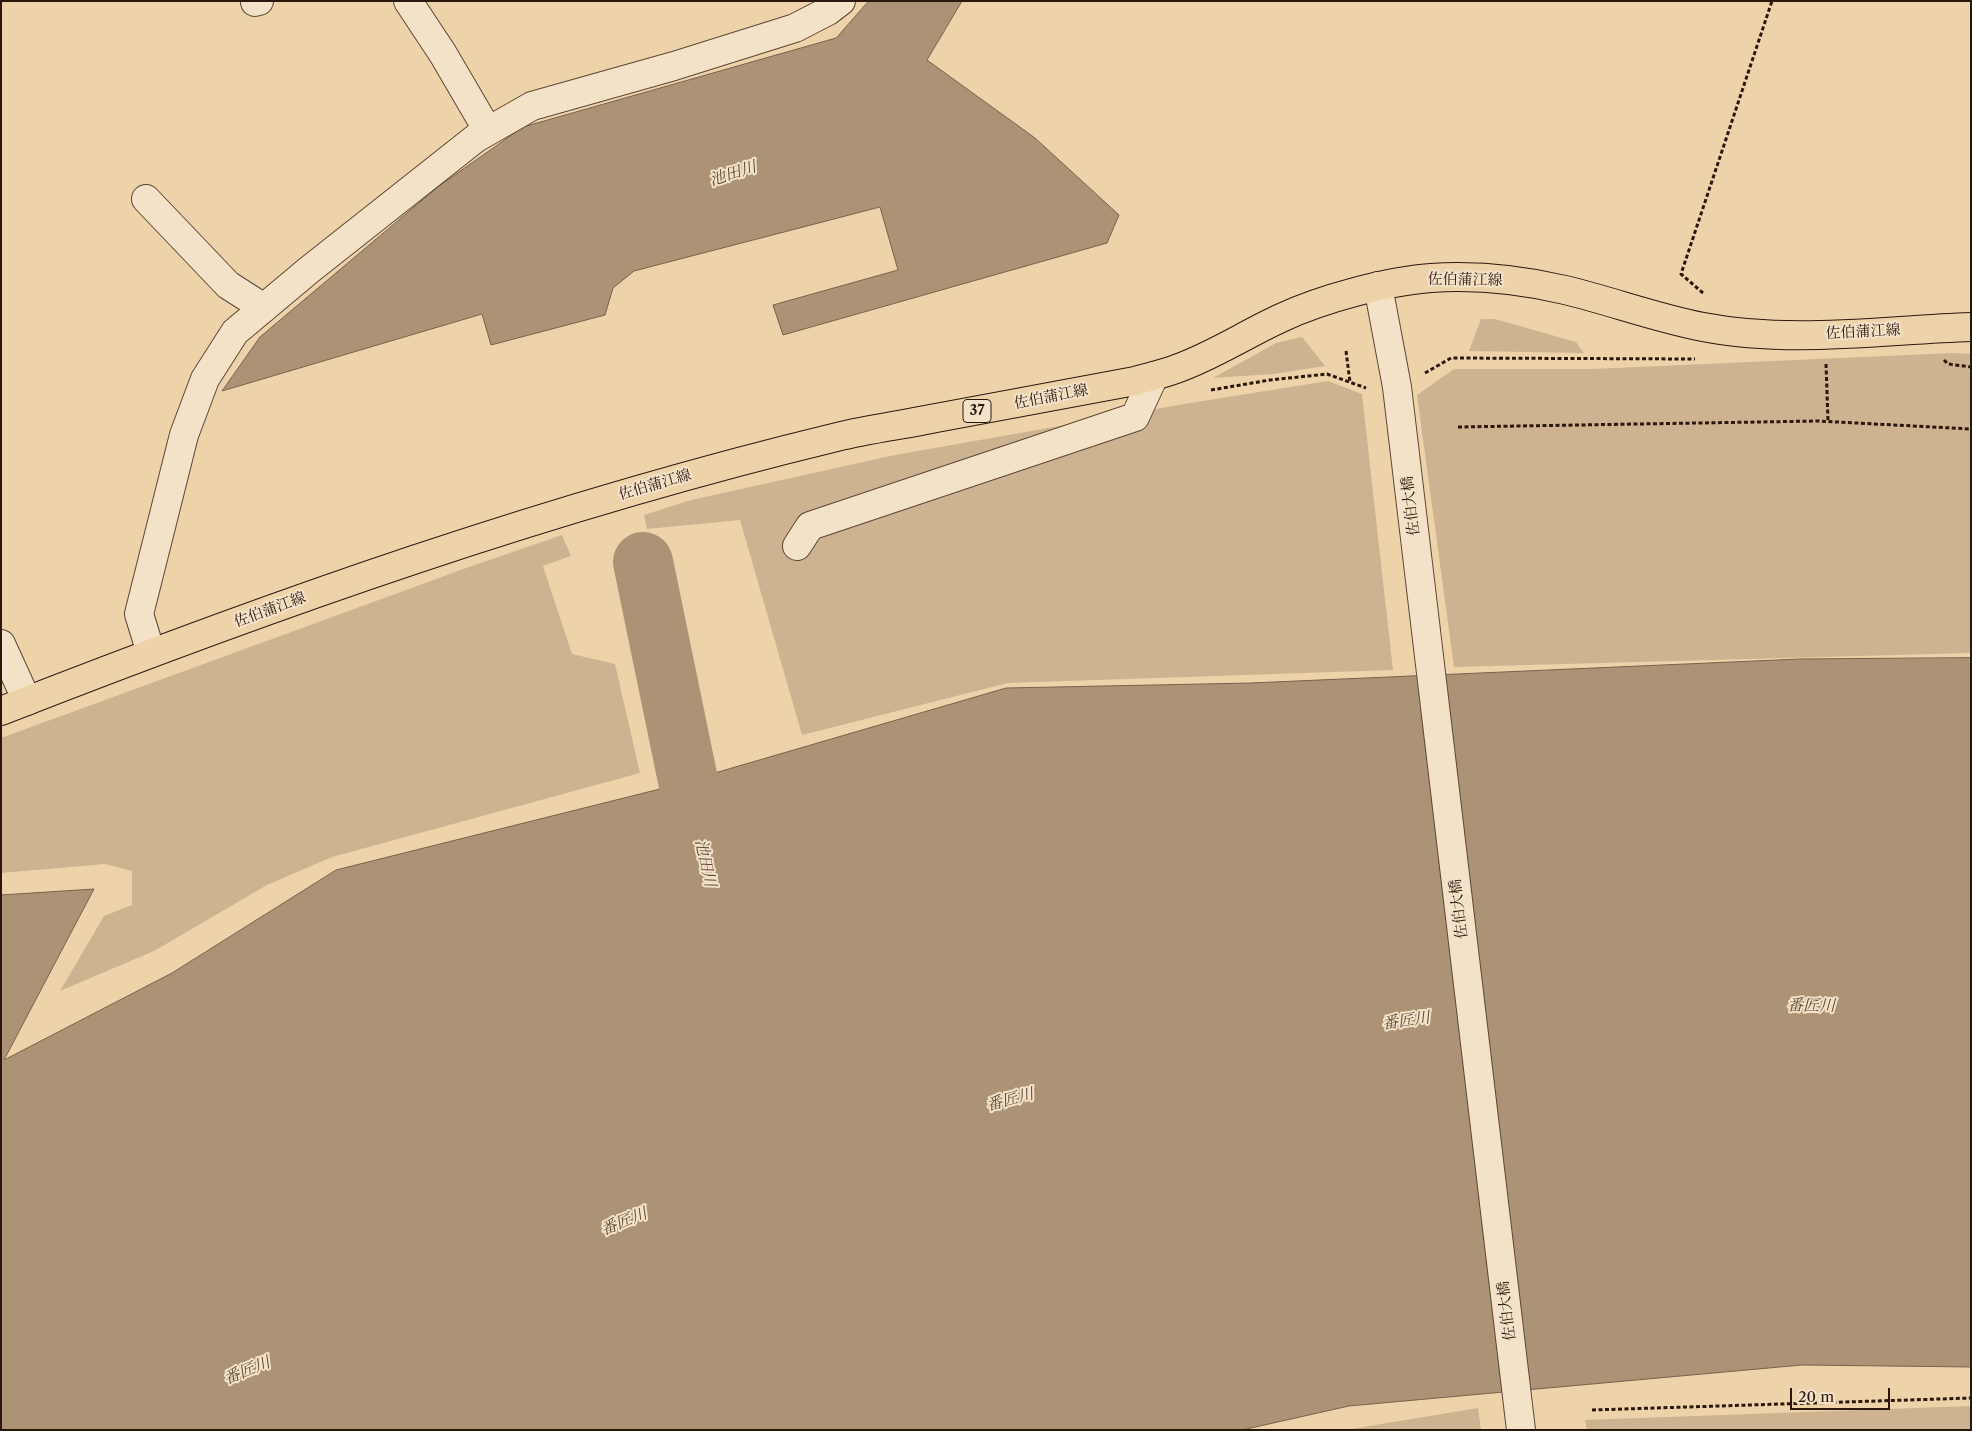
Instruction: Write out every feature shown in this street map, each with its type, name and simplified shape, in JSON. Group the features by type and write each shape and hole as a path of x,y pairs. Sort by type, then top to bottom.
{"main road":[{"name":"佐伯蒲江線","path":"1,711 151,653 378,571 518,525 676,478 840,436 1154,376 1177,369 1215,352 1282,317 1315,304 1378,286 1431,278 1516,281 1565,290 1641,312 1704,327 1792,336 1971,327"}],"street":[{"path":"408,1 443,54 488,132"},
{"path":"151,653 139,614 184,435 205,379 235,332 460,150 532,106 674,66 795,28 828,12 841,1"},
{"path":"146,199 228,285 264,308"},
{"name":"佐伯大橋","path":"1378,286 1396,388 1521,1430"},
{"path":"797,546 810,526 1135,417 1154,376"},
{"path":"1,644 27,701"}],"path":[{"path":"1703,294 1681,274 1772,1"},
{"path":"1346,351 1350,382"},
{"path":"1420,375 1451,358 1698,359"},
{"path":"1828,421 1826,360 1830,360"},
{"path":"1206,391 1270,380 1327,374 1367,388"},
{"path":"1458,427 1828,421 1971,429"},
{"path":"1592,1410 1971,1398"}],"shaded area":[{"path":"1481,319 1495,319 1576,342 1584,353 1469,351"},
{"path":"1302,337 1325,366 1274,374 1213,378 1276,343"},
{"path":"1953,353 1971,354 1971,653 1454,667 1417,395 1454,369 1592,369"},
{"path":"1328,381 1362,394 1393,670 1008,683 802,735 740,520 647,529 644,515 691,500 895,455 1184,404"},
{"path":"562,535 571,556 543,566 572,654 615,664 640,773 332,857 267,885 154,951 60,991 104,916 132,905 132,871 105,864 1,873 1,738 469,567"},
{"path":"1971,1406 1971,1430 1587,1430 1585,1420"},
{"path":"1478,1408 1481,1430 1345,1430"}],"water":[{"path":"869,1 962,1 927,60 1035,138 1119,215 1107,243 783,335 773,305 898,270 880,207 634,271 613,288 605,315 491,345 482,314 222,391 260,337 439,186 523,127 836,38"},
{"name":"番匠川","path":"1971,658 1971,1367 1802,1365 1349,1406 1242,1430 1,1430 1,895 94,889 4,1060 172,973 336,870 660,789 1006,688 1251,683 1800,659"}],"waterway":[{"name":"池田川","path":"643,562 705,863"}]}
